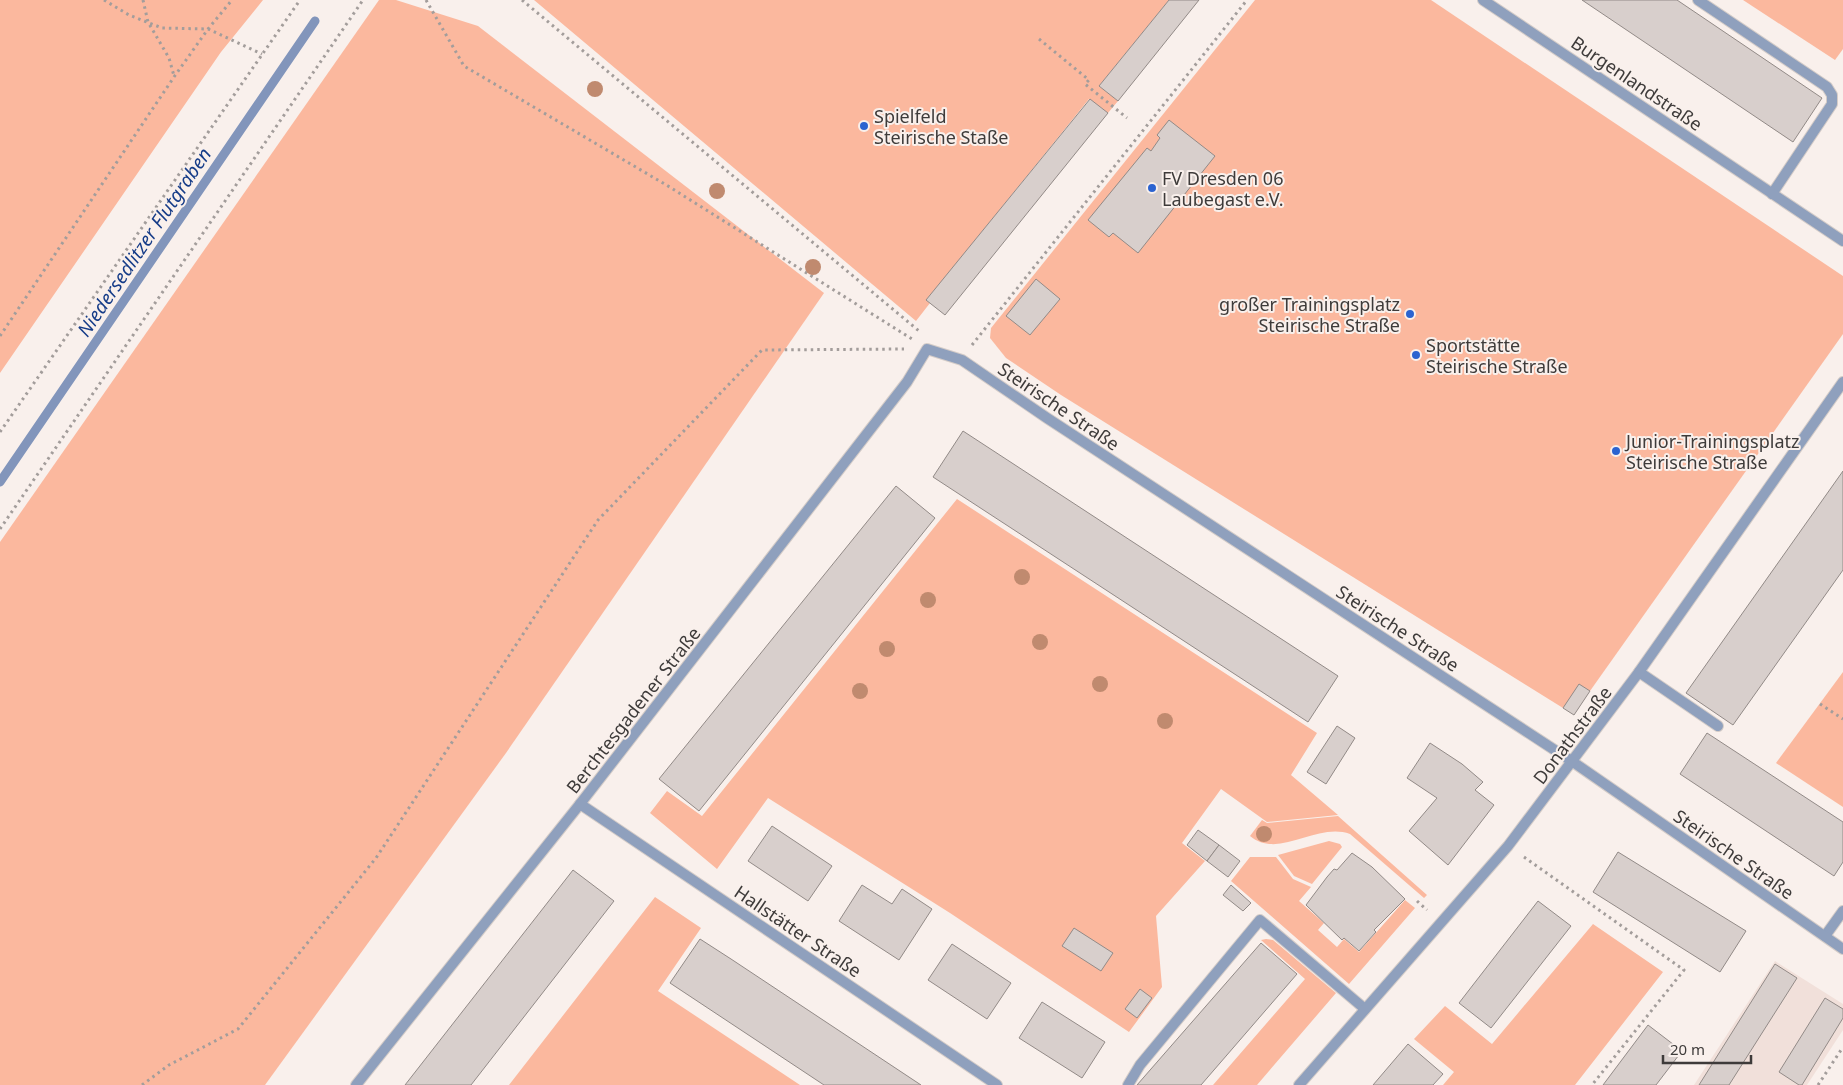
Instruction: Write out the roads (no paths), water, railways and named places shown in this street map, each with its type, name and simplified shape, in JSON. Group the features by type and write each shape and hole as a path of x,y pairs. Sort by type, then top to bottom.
{"street":[{"name":"Burgenlandstraße","path":"1483,0 1843,241"},
{"path":"1698,0 1826,87 1832,95 1832,104 1772,194"},
{"name":"Steirische Straße","path":"927,349 962,360 1056,424 1573,762 1843,949"},
{"name":"Berchtesgadener Straße","path":"356,1085 580,804 907,382 927,349"},
{"name":"Donathstraße","path":"1299,1085 1508,846 1639,672 1843,382"},
{"path":"1639,672 1718,726"},
{"name":"Hallstätter Straße","path":"580,804 997,1085"},
{"path":"1825,936 1843,911"},
{"path":"1128,1085 1140,1066 1260,920 1365,1009"}],"waterway":[{"name":"Niedersedlitzer Flutgraben","path":"0,482 315,21"}],"place":[{"name":"Spielfeld Steirische Staße","path":"864,126"},
{"name":"FV Dresden 06 Laubegast e.V.","path":"1152,188"},
{"name":"großer Trainingsplatz Steirische Straße","path":"1410,314"},
{"name":"Sportstätte Steirische Straße","path":"1416,355"},
{"name":"Junior-Trainingsplatz Steirische Straße","path":"1616,451"}]}
